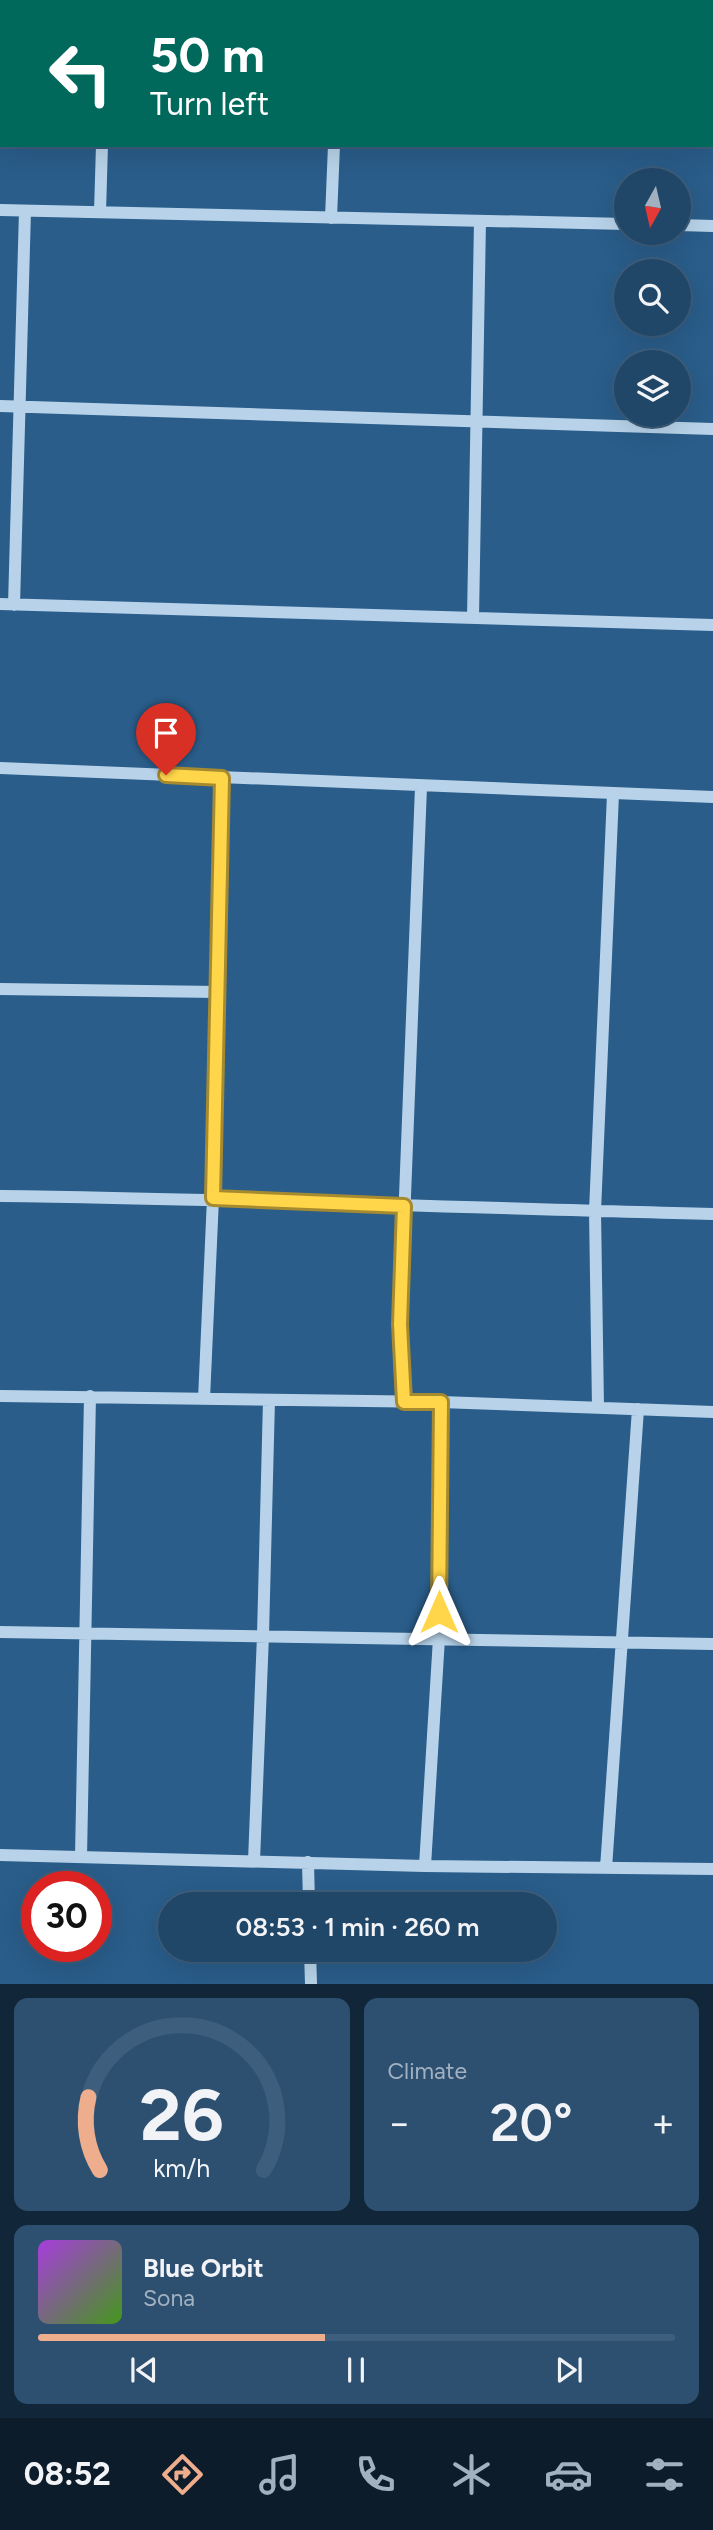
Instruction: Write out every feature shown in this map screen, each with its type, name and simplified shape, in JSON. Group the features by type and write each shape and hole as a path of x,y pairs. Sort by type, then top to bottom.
{"street":[{"path":"100,212 102,147"},
{"path":"331,218 334,147"},
{"path":"0,210 614,224"},
{"path":"14,604 25,211"},
{"path":"473,618 480,221"},
{"path":"691,225 713,226"},
{"path":"0,406 713,429"},
{"path":"0,604 713,625"},
{"path":"0,768 713,797"},
{"path":"204,1399 213,1198 222,778"},
{"path":"404,1402 400,1324 421,787"},
{"path":"598,1407 595,1211 613,794"},
{"path":"0,989 217,992"},
{"path":"0,1196 213,1198 713,1214"},
{"path":"0,1396 441,1402 713,1412"},
{"path":"81,1857 90,1396"},
{"path":"254,1861 269,1400"},
{"path":"425,1866 439,1638 441,1402"},
{"path":"606,1868 638,1409"},
{"path":"0,1632 713,1644"},
{"path":"0,1855 425,1866 713,1869"},
{"path":"308,1862 309,1892"},
{"path":"310,1962 311,1984"}],"route":[{"path":"166,775 222,778 213,1198 404,1206 400,1324 404,1402 441,1402 439,1612"}]}
